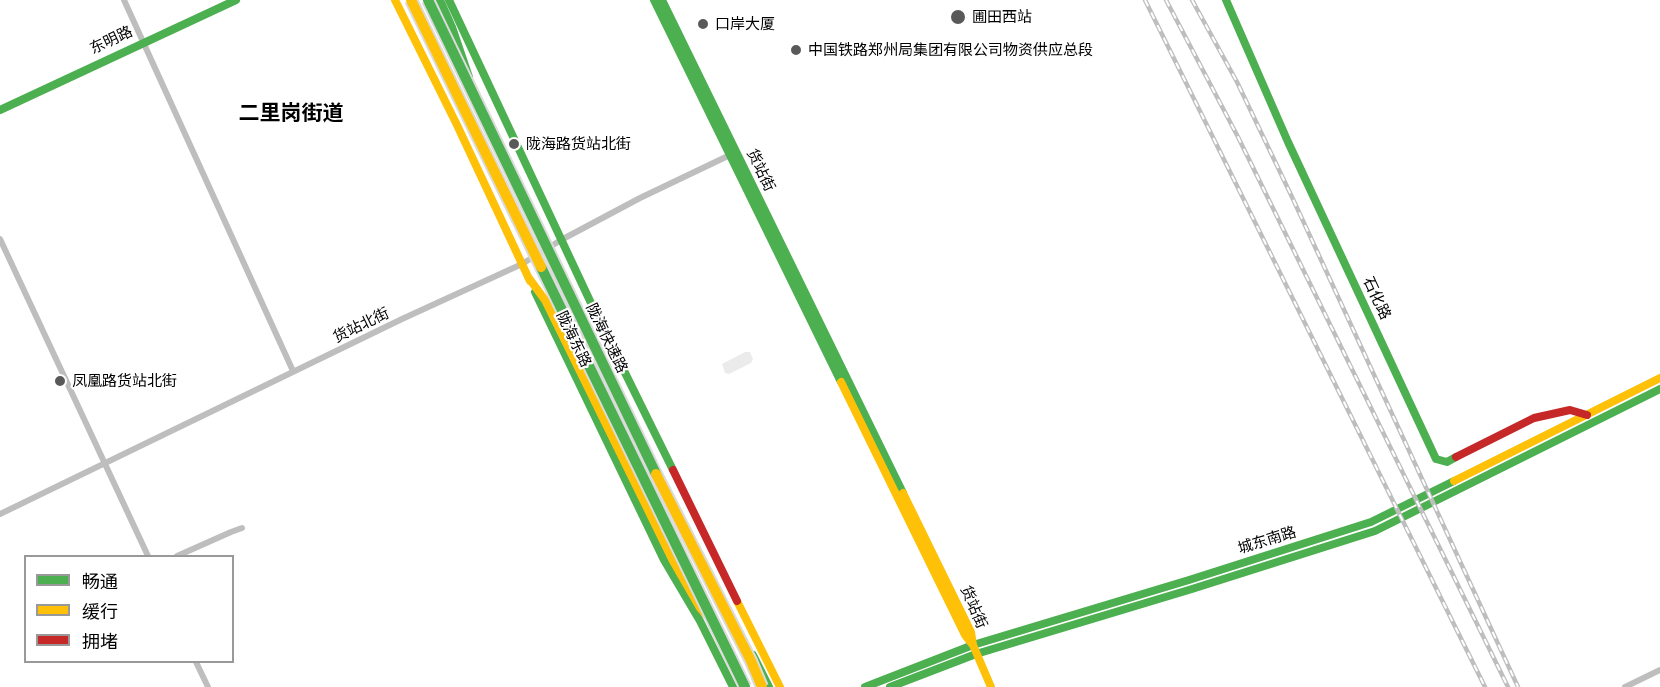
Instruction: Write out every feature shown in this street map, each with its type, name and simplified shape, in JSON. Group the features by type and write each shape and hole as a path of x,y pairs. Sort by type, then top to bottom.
{"main road":[{"name":"东明路","path":"0,110 236,0"},
{"name":"陇海东路","path":"395,0 664,560 700,621 733,687"},
{"name":"陇海快速路","path":"411,0 745,687"},
{"name":"陇海快速路","path":"428,0 648,458 762,687"},
{"path":"440,0 452,27 478,103"},
{"name":"陇海东路","path":"450,0 603,328 780,687"},
{"name":"货站街","path":"654,0 965,635 975,649"},
{"name":"货站街","path":"662,0 971,632 975,649"},
{"name":"石化路","path":"1226,0 1288,142 1436,459 1447,462 1534,418 1570,410 1587,415"},
{"path":"528,277 545,300 673,561 700,608 717,626"},
{"name":"城东南路","path":"865,687 975,649 1371,522 1660,378"},
{"name":"城东南路","path":"890,687 975,649 1192,590 1375,531 1660,389"},
{"path":"725,611 739,631 769,687"},
{"path":"975,649 990,687"}],"street":[{"path":"123,0 293,371"},
{"name":"货站北街","path":"0,514 293,371 522,264 561,240 640,198 730,155"},
{"path":"0,239 148,555"},
{"path":"179,555 242,528"},
{"path":"196,663 208,687"},
{"path":"1625,687 1660,670"}],"shaded area":[{"path":"745,352 750,352 753,359 751,363 729,374 725,373 722,364"}],"railway":[{"path":"1145,0 1485,687"},
{"path":"1166,0 1238,137 1508,687"},
{"path":"1192,0 1237,82 1292,197 1518,687"}],"traffic: fast":[{"path":"0,110 236,0"},
{"path":"428,0 656,474"},
{"path":"440,0 469,77"},
{"path":"449,0 598,318 673,470"},
{"path":"654,0 841,382"},
{"path":"662,0 903,493"},
{"path":"1226,0 1288,142 1436,459 1447,462 1456,457"},
{"path":"541,267 745,687"},
{"path":"535,292 664,560 700,621 733,687"},
{"path":"890,687 976,654 1375,531 1660,389"},
{"path":"865,687 973,645 1371,522 1454,481"},
{"path":"753,655 769,687"}],"traffic: slow":[{"path":"395,0 530,281"},
{"path":"411,0 541,267"},
{"path":"528,277 545,300 673,561 700,608 711,620"},
{"path":"1454,481 1660,378"},
{"path":"841,382 965,635 972,644"},
{"path":"656,474 762,687"},
{"path":"903,493 971,632 973,645 991,687"},
{"path":"737,601 780,687"}],"traffic: jam":[{"path":"1456,457 1534,418 1570,410 1587,415"},
{"path":"673,470 737,601"}],"place":[{"name":"圃田西站","path":"958,17"},
{"name":"口岸大厦","path":"703,24"},
{"name":"中国铁路郑州局集团有限公司物资供应总段","path":"796,50"},
{"name":"陇海路货站北街","path":"514,144"},
{"name":"凤凰路货站北街","path":"60,381"}],"district":[{"name":"二里岗街道","path":"291,113"}]}
